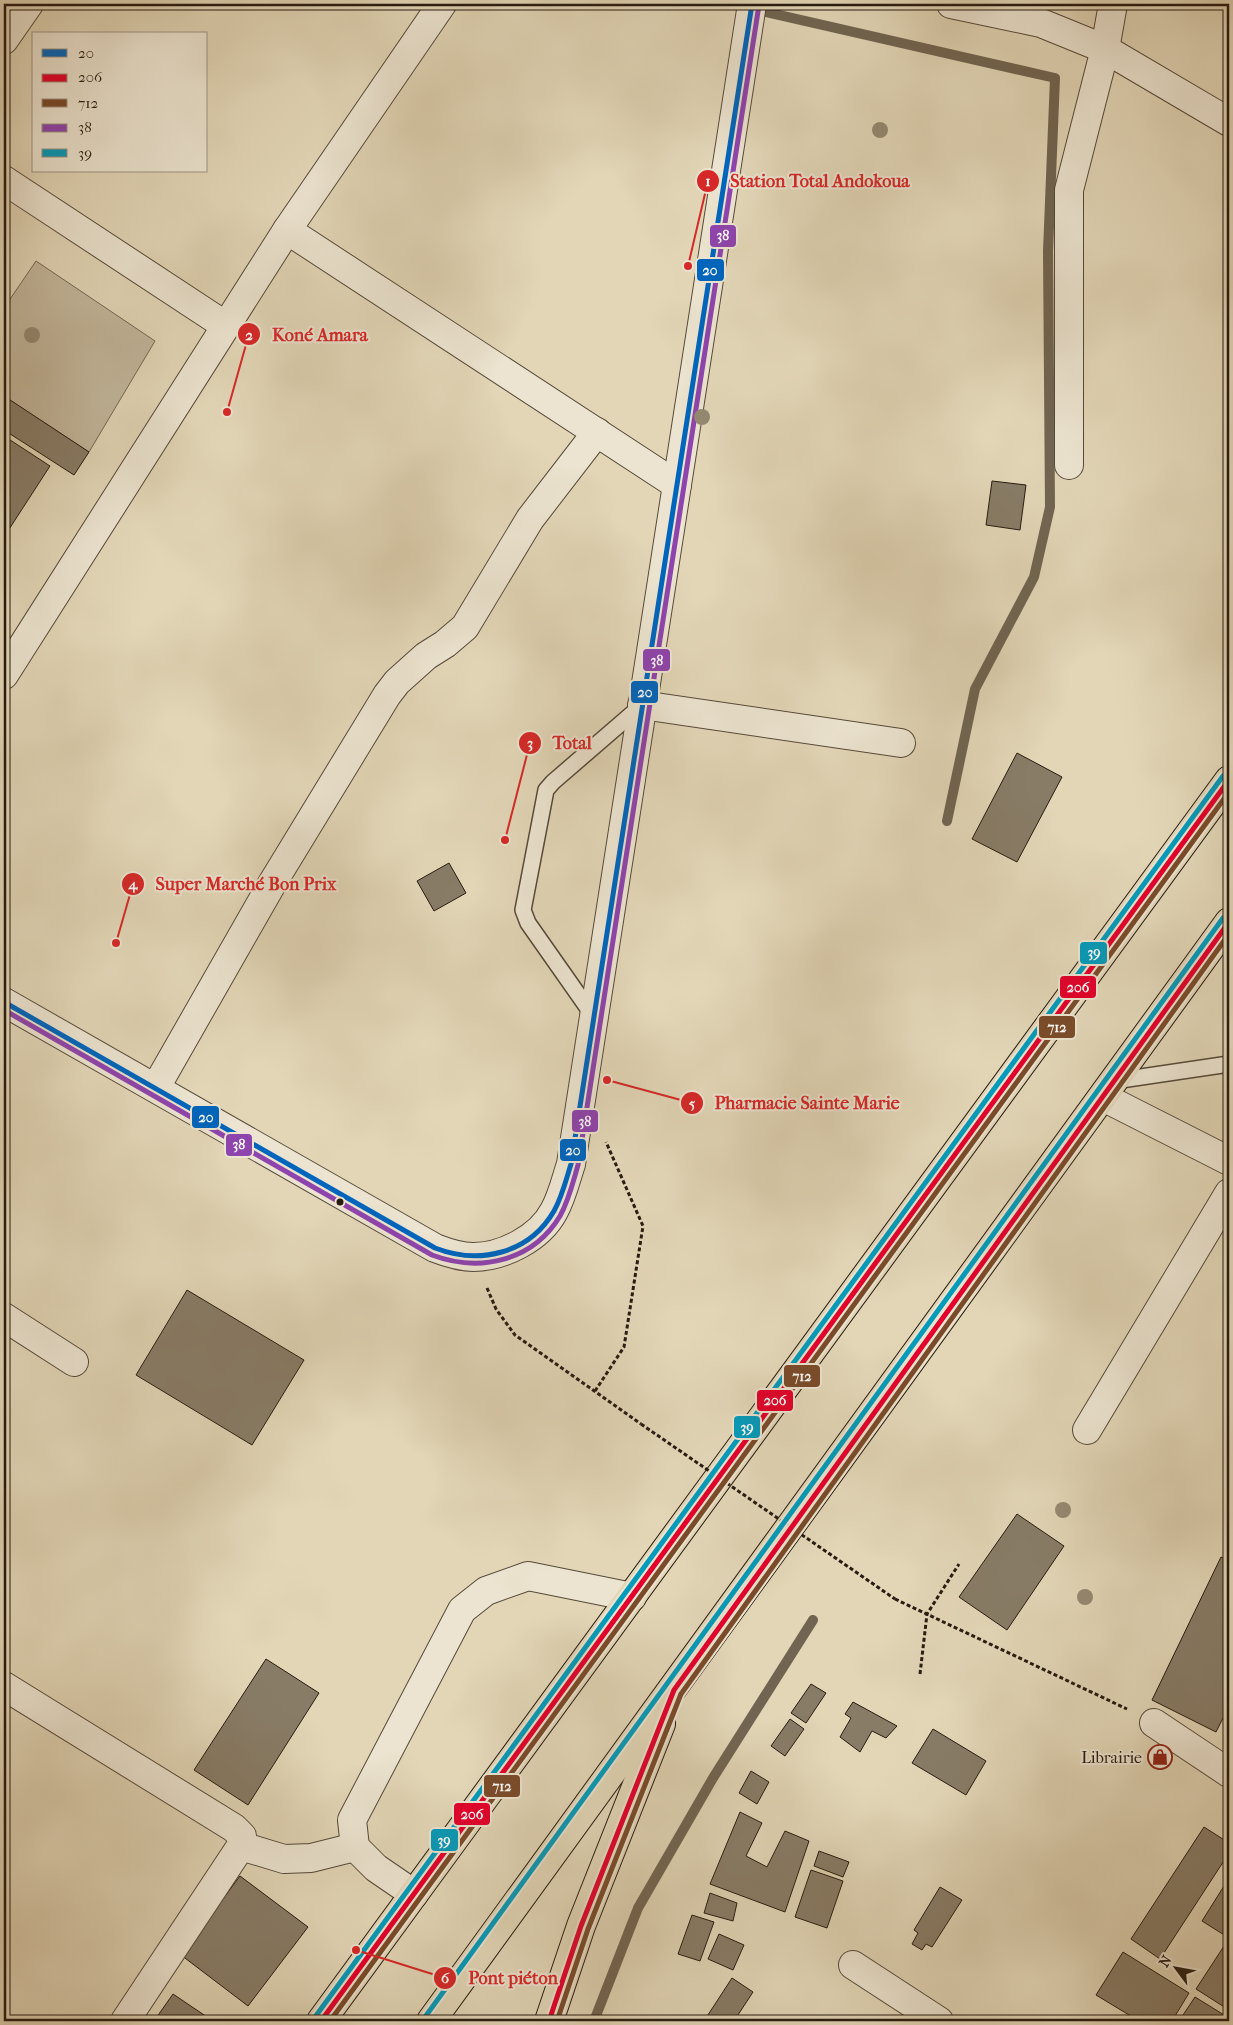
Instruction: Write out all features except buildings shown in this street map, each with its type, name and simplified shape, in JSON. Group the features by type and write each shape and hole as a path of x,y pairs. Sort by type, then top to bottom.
{"highway":[{"path":"321,2021 1229,780"},
{"path":"431,2021 674,1690 1229,922"},
{"path":"549,2021 582,1926 674,1690"}],"street":[{"path":"4,40 29,4"},
{"path":"4,674 287,230 442,4"},
{"path":"4,1002 156,1087 435,1248 455,1255 474,1257 500,1252 525,1241 541,1229 554,1211 571,1164 752,4"},
{"path":"951,4 1041,23 1105,49 1229,122"},
{"path":"1069,465 1069,190 1105,49 1113,4"},
{"path":"4,180 226,326"},
{"path":"287,230 677,485"},
{"path":"156,1087 273,882 387,695 396,682 426,656 445,644 465,627 530,519 597,432"},
{"path":"642,705 901,743"},
{"path":"1108,1089 1229,1161"},
{"path":"1087,1430 1229,1194"},
{"path":"4,1317 74,1362"},
{"path":"414,1894 376,1868 356,1847 352,1820 462,1610 486,1591 528,1576 632,1597"},
{"path":"4,1686 234,1828 242,1836 241,1846 125,2021"},
{"path":"1154,1722 1229,1774"},
{"path":"241,1846 284,1859 311,1858 356,1847"},
{"path":"853,1965 939,2021"}],"lane":[{"path":"594,1017 528,923 523,910 546,790 642,705"},
{"path":"1108,1089 1229,1064"}],"path":[{"path":"595,1391 624,1347 643,1226 605,1140"},
{"path":"474,1257 496,1309 515,1334 641,1424 895,1599 1154,1722"},
{"path":"920,1674 927,1614 959,1564"}],"shaded area":[{"path":"36,261 155,341 89,452 4,396 4,308"}],"waterway":[{"path":"731,4 1055,78 1048,251 1050,507 1034,577 975,689 947,821"},
{"path":"594,2021 638,1908 713,1778 813,1620"}],"transit line":[{"name":"20","path":"4,1002 435,1248 469,1255 502,1252 517,1246 544,1226 559,1200 571,1164 752,4"},
{"name":"38","path":"4,1010 432,1255 468,1263 504,1259 520,1253 535,1244 549,1231 563,1210 578,1165 759,5"},
{"name":"39","path":"315,2017 1223,776"},
{"name":"206","path":"321,2021 1229,780"},
{"name":"712","path":"330,2021 1229,792"},
{"name":"39","path":"425,2017 1223,918"},
{"name":"206","path":"549,2021 581,1926 674,1690 1229,922"},
{"name":"712","path":"557,2021 588,1929 681,1694 1229,934"}],"place":[{"name":"Station Total Andokoua","path":"688,266"},
{"name":"Koné Amara","path":"227,412"},
{"name":"Total","path":"505,840"},
{"name":"Super Marché Bon Prix","path":"116,943"},
{"name":"Pharmacie Sainte Marie","path":"607,1080"},
{"name":"Librairie","path":"1160,1757"},
{"name":"Pont piéton","path":"356,1950"}]}
